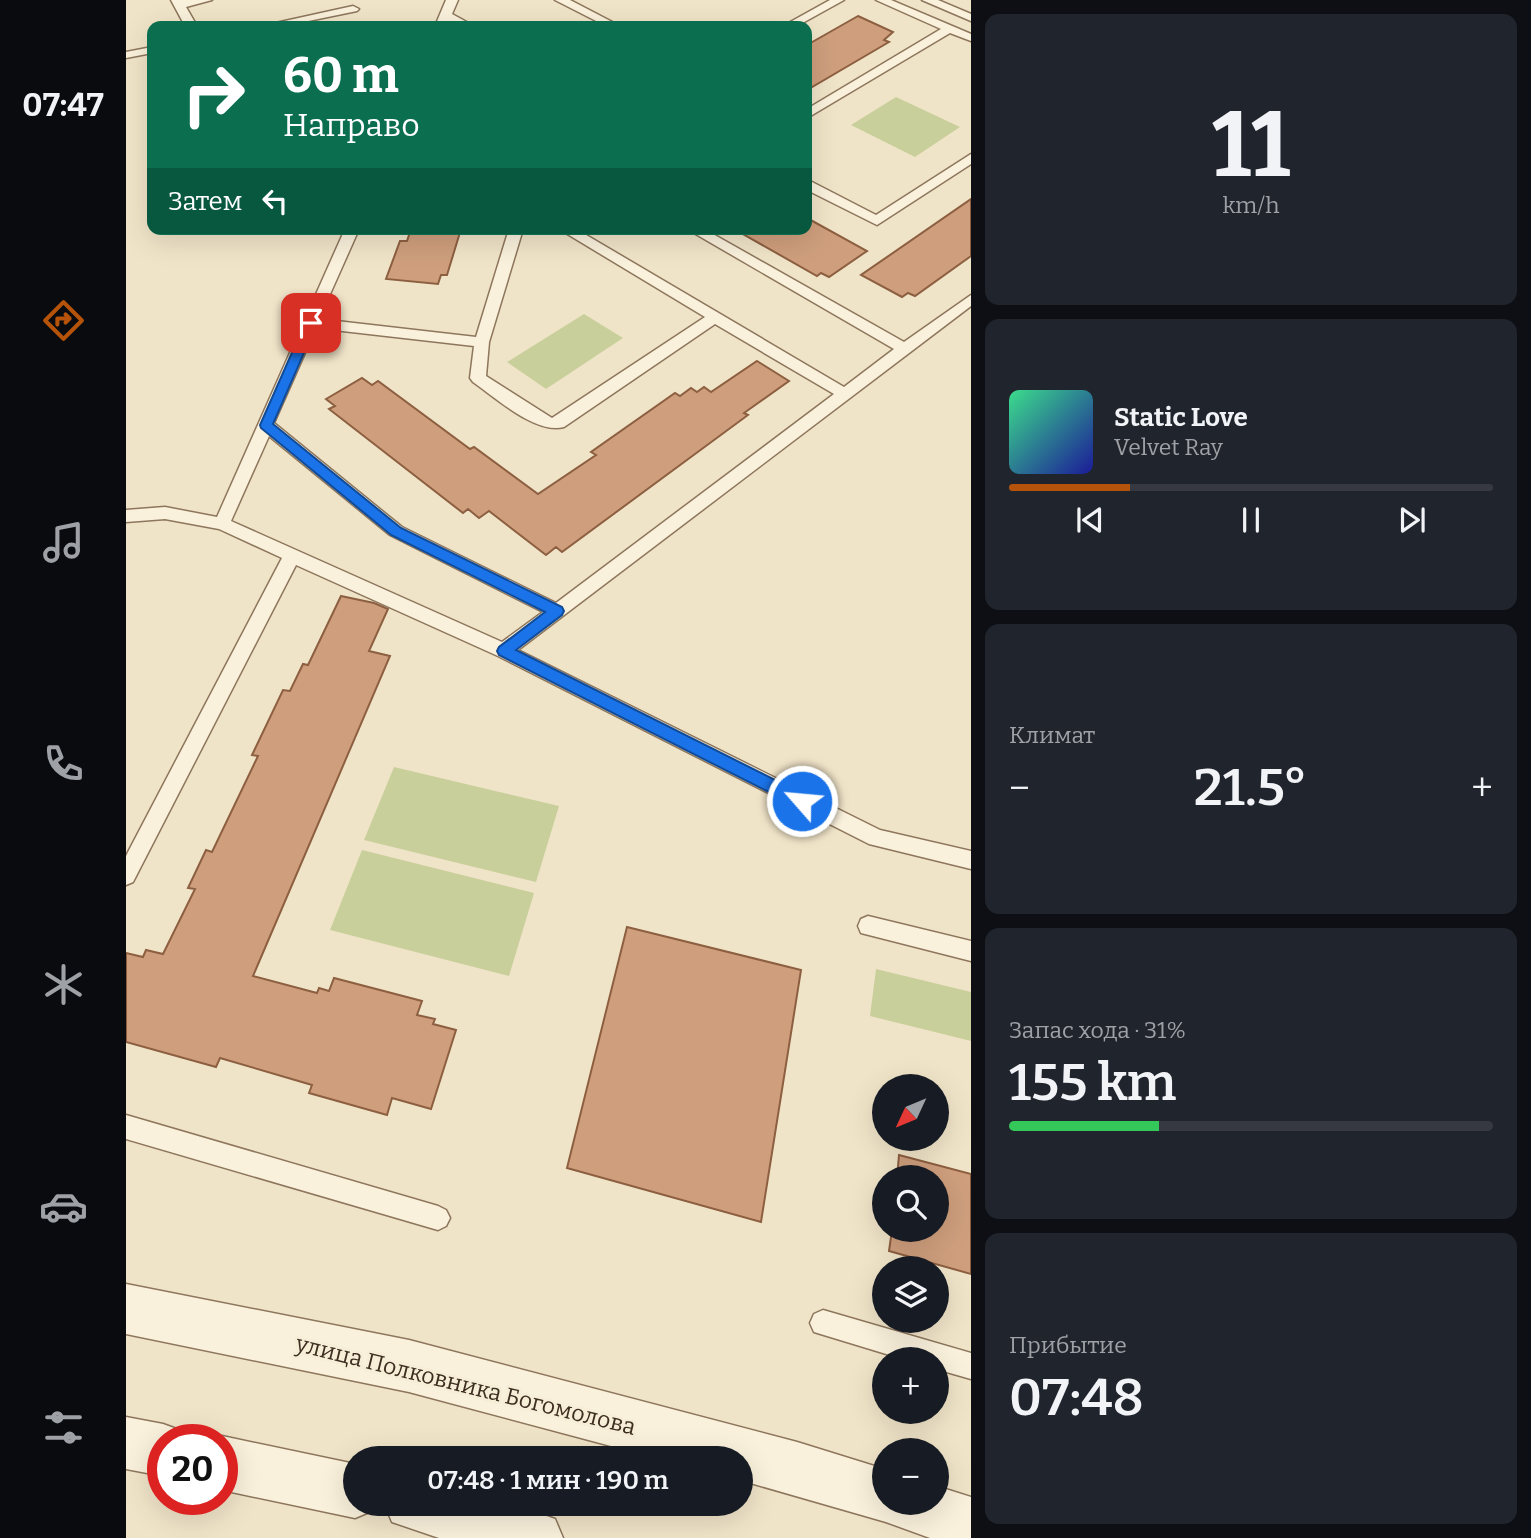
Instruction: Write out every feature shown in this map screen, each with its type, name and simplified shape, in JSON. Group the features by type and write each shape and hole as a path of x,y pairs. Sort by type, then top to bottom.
{"street":[{"name":"улица Полковника Богомолова","path":"126,1309 409,1366 797,1469 872,1492"},
{"path":"126,1443 147,1448"},
{"path":"238,1466 343,1488"},
{"path":"943,1515 971,1524"},
{"path":"457,1516 536,1538"}],"lane":[{"path":"188,21 178,3 206,0"},
{"path":"444,20 452,0"},
{"path":"561,0 603,21"},
{"path":"576,7 591,0"},
{"path":"798,21 838,0"},
{"path":"882,0 971,38"},
{"path":"928,0 971,18"},
{"path":"293,21 353,9"},
{"path":"590,21 597,18"},
{"path":"812,111 949,29"},
{"path":"126,55 147,51"},
{"path":"812,188 877,222 971,158"},
{"path":"222,524 349,235"},
{"path":"514,235 482,342 478,378 550,424 558,423 715,317"},
{"path":"576,235 845,394"},
{"path":"705,235 905,349"},
{"path":"504,651 971,299"},
{"path":"311,323 482,342"},
{"path":"266,425 396,531 557,611"},
{"path":"126,516 165,513 222,524 504,651 876,838 971,860"},
{"path":"126,876 292,556"},
{"path":"869,926 971,951"},
{"path":"126,1127 438,1218"},
{"path":"823,1323 971,1366"}],"green space":[{"path":"896,97 960,127 915,157 851,125"},
{"path":"584,314 623,338 546,389 507,362"},
{"path":"394,767 559,806 536,882 364,840"},
{"path":"362,850 534,893 509,976 330,930"},
{"path":"876,969 971,992 971,1041 870,1016"}],"building":[{"path":"858,16 893,32 884,40 889,42 812,87 812,42"},
{"path":"971,199 971,256 915,296 908,293 902,297 861,275"},
{"path":"812,221 867,251 829,277 821,273 817,276 745,235 812,235"},
{"path":"409,235 459,235 447,275 441,275 438,284 386,279 400,241 407,241"},
{"path":"757,361 789,381 744,413 748,415 562,552 556,547 546,555 489,511 479,518 468,509 463,513 329,409 335,406 326,399 362,378 372,385 378,381 470,449 474,447 538,494 596,455 591,452 675,393 680,396 691,388 697,392 704,387 711,392"},
{"path":"341,596 388,609 369,651 390,656 253,976 317,993 319,988 329,991 334,978 422,1001 417,1015 435,1019 433,1024 456,1030 431,1109 392,1098 387,1115 309,1093 312,1085 220,1058 216,1067 126,1042 126,953 143,957 146,950 163,954 195,889 188,888 206,850 212,852 258,756 252,755 283,690 290,691 303,664 308,665"},
{"path":"627,927 801,970 761,1222 567,1168"},
{"path":"899,1155 937,1165 898,1165"},
{"path":"949,1168 971,1174 971,1274 949,1268 949,1256 907,1256 889,1251 890,1242 949,1242"}],"route":[{"path":"311,323 266,425 396,531 557,611 504,651 802,801"}]}
